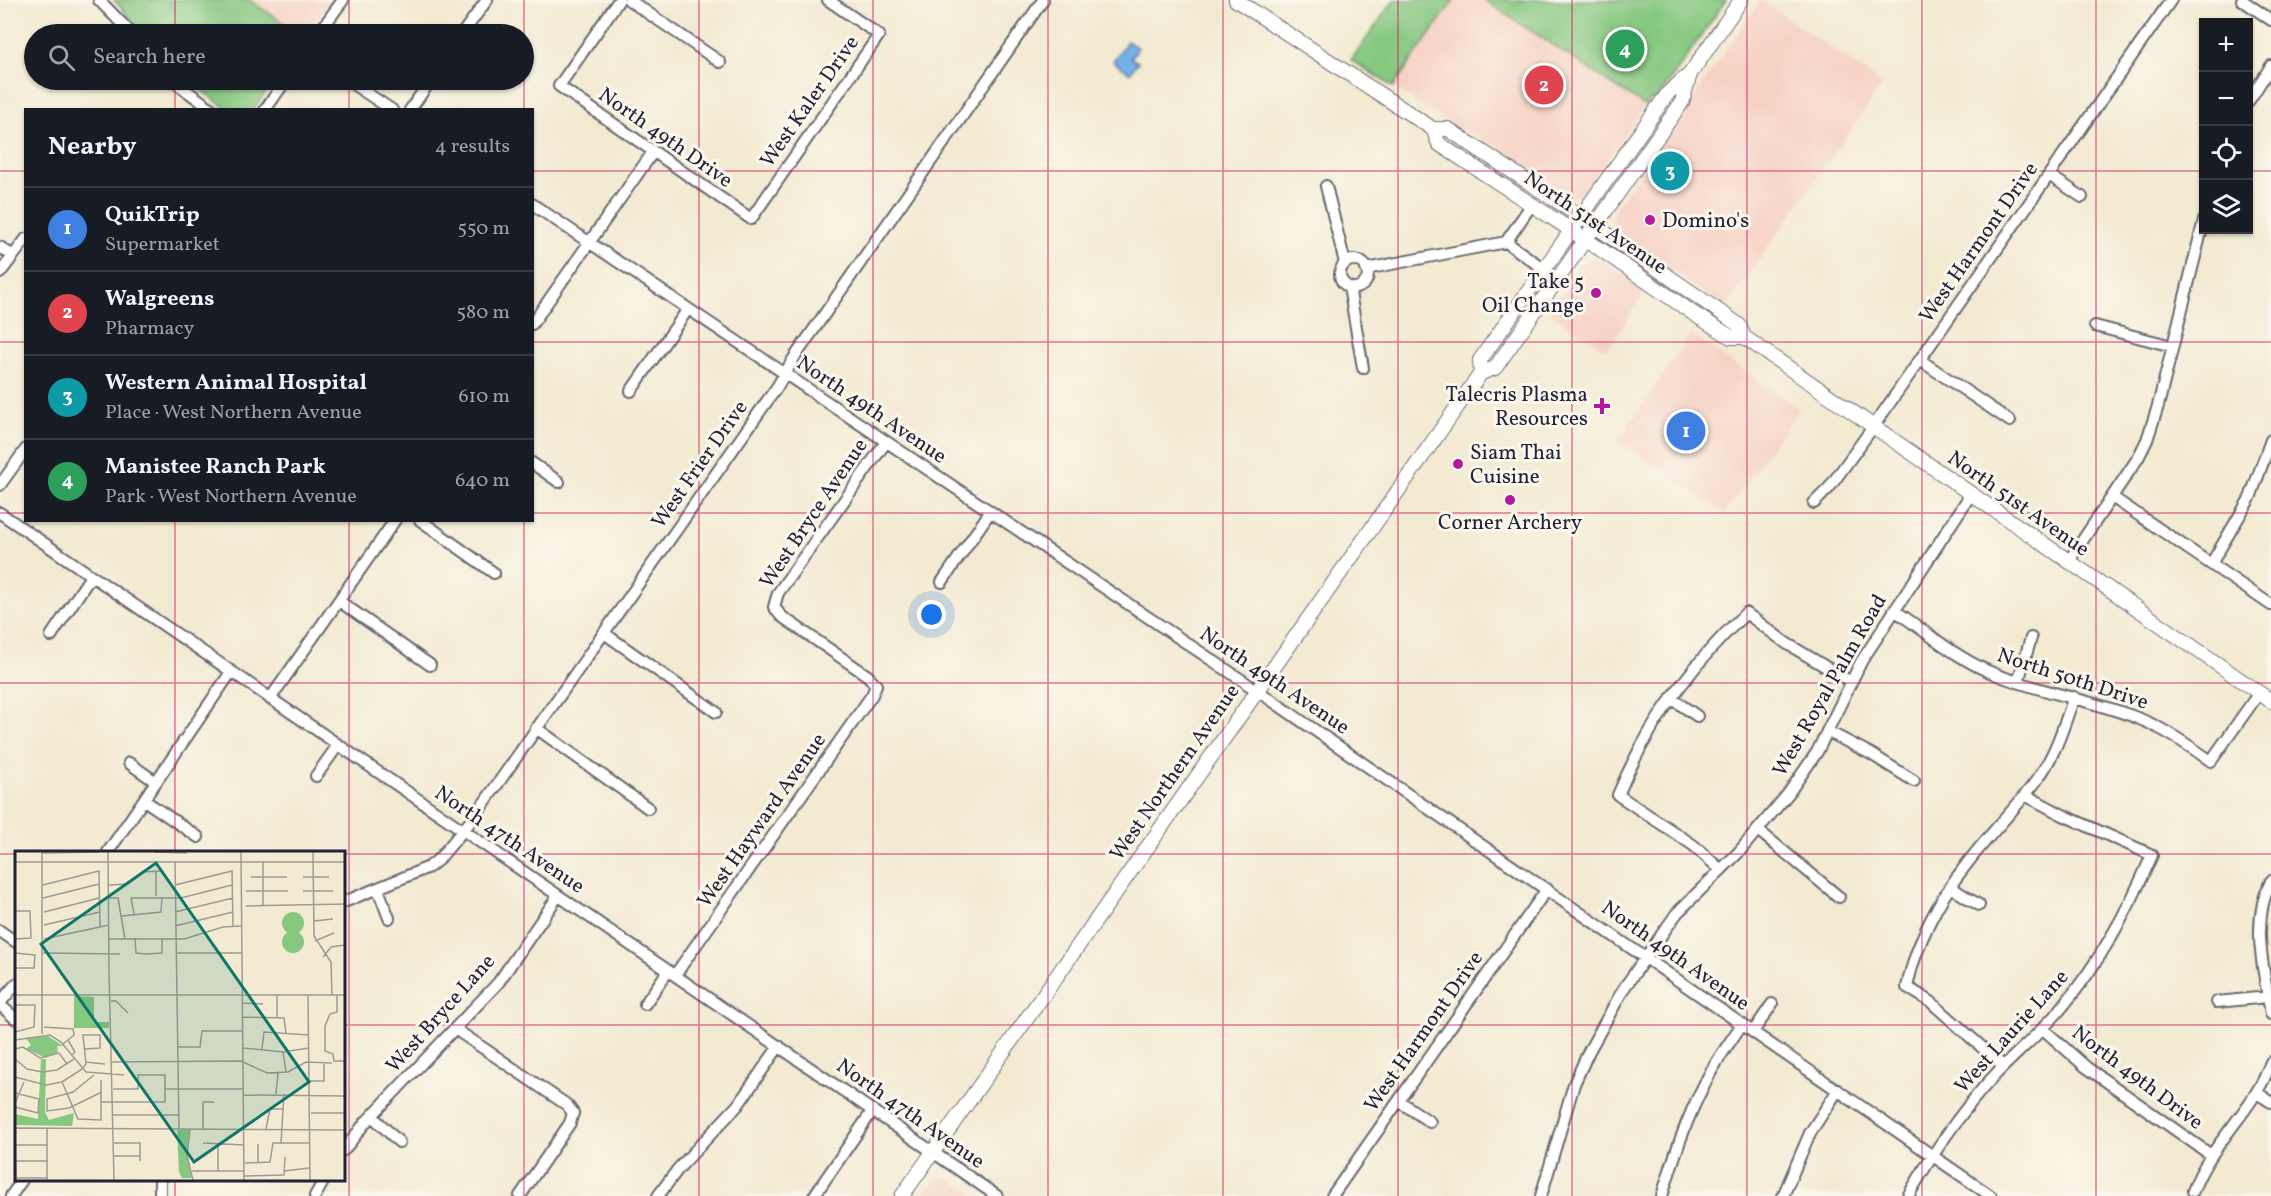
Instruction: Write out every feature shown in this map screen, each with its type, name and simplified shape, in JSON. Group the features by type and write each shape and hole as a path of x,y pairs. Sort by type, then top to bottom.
{"main road":[{"name":"North 51st Avenue","path":"1236,0 1433,129 1448,129 1581,216 1739,325 1744,337 2271,701"},
{"name":"West Northern Avenue","path":"902,1196 1480,373 1480,360 1571,230 1668,93 1690,74 1742,0"},
{"name":"West Northern Avenue","path":"1480,373 1495,368 1595,226 1682,102 1690,74"},
{"name":"North 51st Avenue","path":"1433,129 1439,144 1585,239 1694,314 1731,337 1744,337"}],"street":[{"path":"99,0 122,24"},
{"path":"325,24 343,0"},
{"path":"469,24 487,0"},
{"name":"North 49th Drive","path":"619,0 558,86 751,219"},
{"path":"629,0 720,62"},
{"name":"West Kaler Drive","path":"751,219 879,35 828,0"},
{"name":"West Frier Drive","path":"345,902 429,867 439,859 475,816 1043,0"},
{"name":"West Harmont Drive","path":"1815,503 1829,488 1873,427 2171,0"},
{"path":"2242,0 2271,20"},
{"path":"2253,94 2271,66"},
{"path":"186,90 210,108"},
{"path":"266,108 279,90"},
{"path":"362,90 389,108"},
{"path":"411,108 424,90"},
{"path":"534,321 653,152"},
{"path":"2049,175 2082,197"},
{"path":"1326,186 1344,263 1340,276 1341,281 1348,287 1363,368"},
{"path":"1366,268 1506,242 1532,204"},
{"name":"North 49th Avenue","path":"534,205 1258,691 1991,1196"},
{"path":"2068,562 2138,458 2147,440 2158,406 2200,234"},
{"path":"0,273 24,242"},
{"path":"1506,242 1544,269"},
{"path":"0,247 13,256"},
{"path":"1344,263 1357,260 1366,268 1367,278 1362,285 1348,287"},
{"path":"631,391 688,309"},
{"path":"2095,326 2172,346"},
{"path":"1920,360 2010,421"},
{"path":"2211,564 2250,498 2271,440"},
{"name":"West Bryce Avenue","path":"876,685 868,676 781,616 774,607 778,593 886,442"},
{"path":"0,485 24,452"},
{"path":"534,464 559,482"},
{"name":"West Royal Palm Road","path":"1541,1196 1574,1084 1607,1017 1645,957 1677,913 1759,831 1803,773 1851,682 1894,610 1971,494"},
{"path":"2112,497 2271,605"},
{"path":"942,582 990,512"},
{"name":"North 47th Avenue","path":"0,513 998,1196"},
{"path":"270,699 394,522"},
{"path":"423,522 494,573"},
{"path":"51,636 92,576"},
{"path":"339,601 430,665"},
{"name":"North 50th Drive","path":"1894,610 1981,668 2018,682 2124,713 2159,728 2211,761 2259,693"},
{"path":"1721,870 1693,845 1618,795 1635,758 1671,698 1704,656 1746,614 1786,643 1851,682"},
{"path":"604,633 716,712"},
{"path":"2018,682 2031,638"},
{"path":"109,851 231,672"},
{"name":"West Hayward Avenue","path":"645,1004 672,973 873,695 876,685"},
{"path":"2003,1066 1931,1002 1907,987 1924,933 1950,887 1966,864 2025,795 2053,754 2074,697"},
{"path":"1671,698 1696,716"},
{"path":"536,728 648,808"},
{"path":"1827,731 1871,754 1914,781"},
{"path":"316,776 338,745"},
{"path":"129,763 156,782"},
{"name":"West Laurie Lane","path":"1908,1196 1932,1156 1983,1088 2063,1007 2096,963 2125,912 2152,855 2063,815 2025,795"},
{"path":"144,800 198,837"},
{"path":"1759,831 1839,897"},
{"path":"2271,880 2262,905 2259,928 2271,1013"},
{"path":"1950,887 1979,904"},
{"path":"378,889 389,918"},
{"name":"West Harmont Drive","path":"1332,1196 1546,889"},
{"name":"West Bryce Lane","path":"345,1149 372,1116 505,974 558,896"},
{"path":"0,931 15,941"},
{"path":"15,985 0,1004 15,1018"},
{"path":"2217,1002 2268,998"},
{"path":"1753,1032 1772,1004"},
{"path":"1662,1196 1682,1133 1693,1107 1717,1062 1743,1024"},
{"path":"455,1029 567,1105 573,1113 570,1123 520,1196"},
{"name":"North 49th Drive","path":"2043,1029 2094,1074 2211,1155"},
{"path":"658,1196 678,1169 738,1105 779,1046"},
{"path":"2193,1191 2211,1155 2266,1079 2271,1062"},
{"path":"1783,1196 1810,1133 1838,1090"},
{"path":"2257,1092 2271,1102"},
{"path":"1399,1101 1430,1122"},
{"path":"814,1196 873,1110"},
{"path":"372,1116 399,1142"},
{"path":"11,1196 21,1181"},
{"path":"315,1196 323,1181"}],"shaded area":[{"path":"249,0 332,0 314,24 286,24"},
{"path":"1454,0 1484,0 1645,106 1581,197 1571,197 1486,141 1461,130 1393,87"},
{"path":"1761,0 1883,84 1725,308 1620,235 1615,229 1612,217 1616,207"},
{"path":"1596,257 1647,290 1606,350 1549,312 1583,262"},
{"path":"1691,334 1799,409 1724,513 1618,441"},
{"path":"942,1176 949,1178 975,1196 924,1196 932,1184"}],"green space":[{"path":"114,0 249,0 286,24 135,24"},
{"path":"1394,0 1454,0 1393,87 1351,60"},
{"path":"1484,0 1726,0 1658,98 1648,101 1645,106"},
{"path":"201,90 268,90 254,108 226,108"}],"water":[{"path":"1127,41 1138,48 1131,58 1138,62 1130,73 1113,61"}],"place":[{"name":"Manistee Ranch Park","path":"1625,49"},
{"name":"Walgreens","path":"1544,85"},
{"name":"Western Animal Hospital","path":"1670,171"},
{"name":"Domino's","path":"1650,220"},
{"name":"Take 5 Oil Change","path":"1596,293"},
{"name":"Talecris Plasma Resources","path":"1602,406"},
{"name":"QuikTrip","path":"1686,431"},
{"name":"Siam Thai Cuisine","path":"1458,464"},
{"name":"Corner Archery","path":"1510,500"}]}
